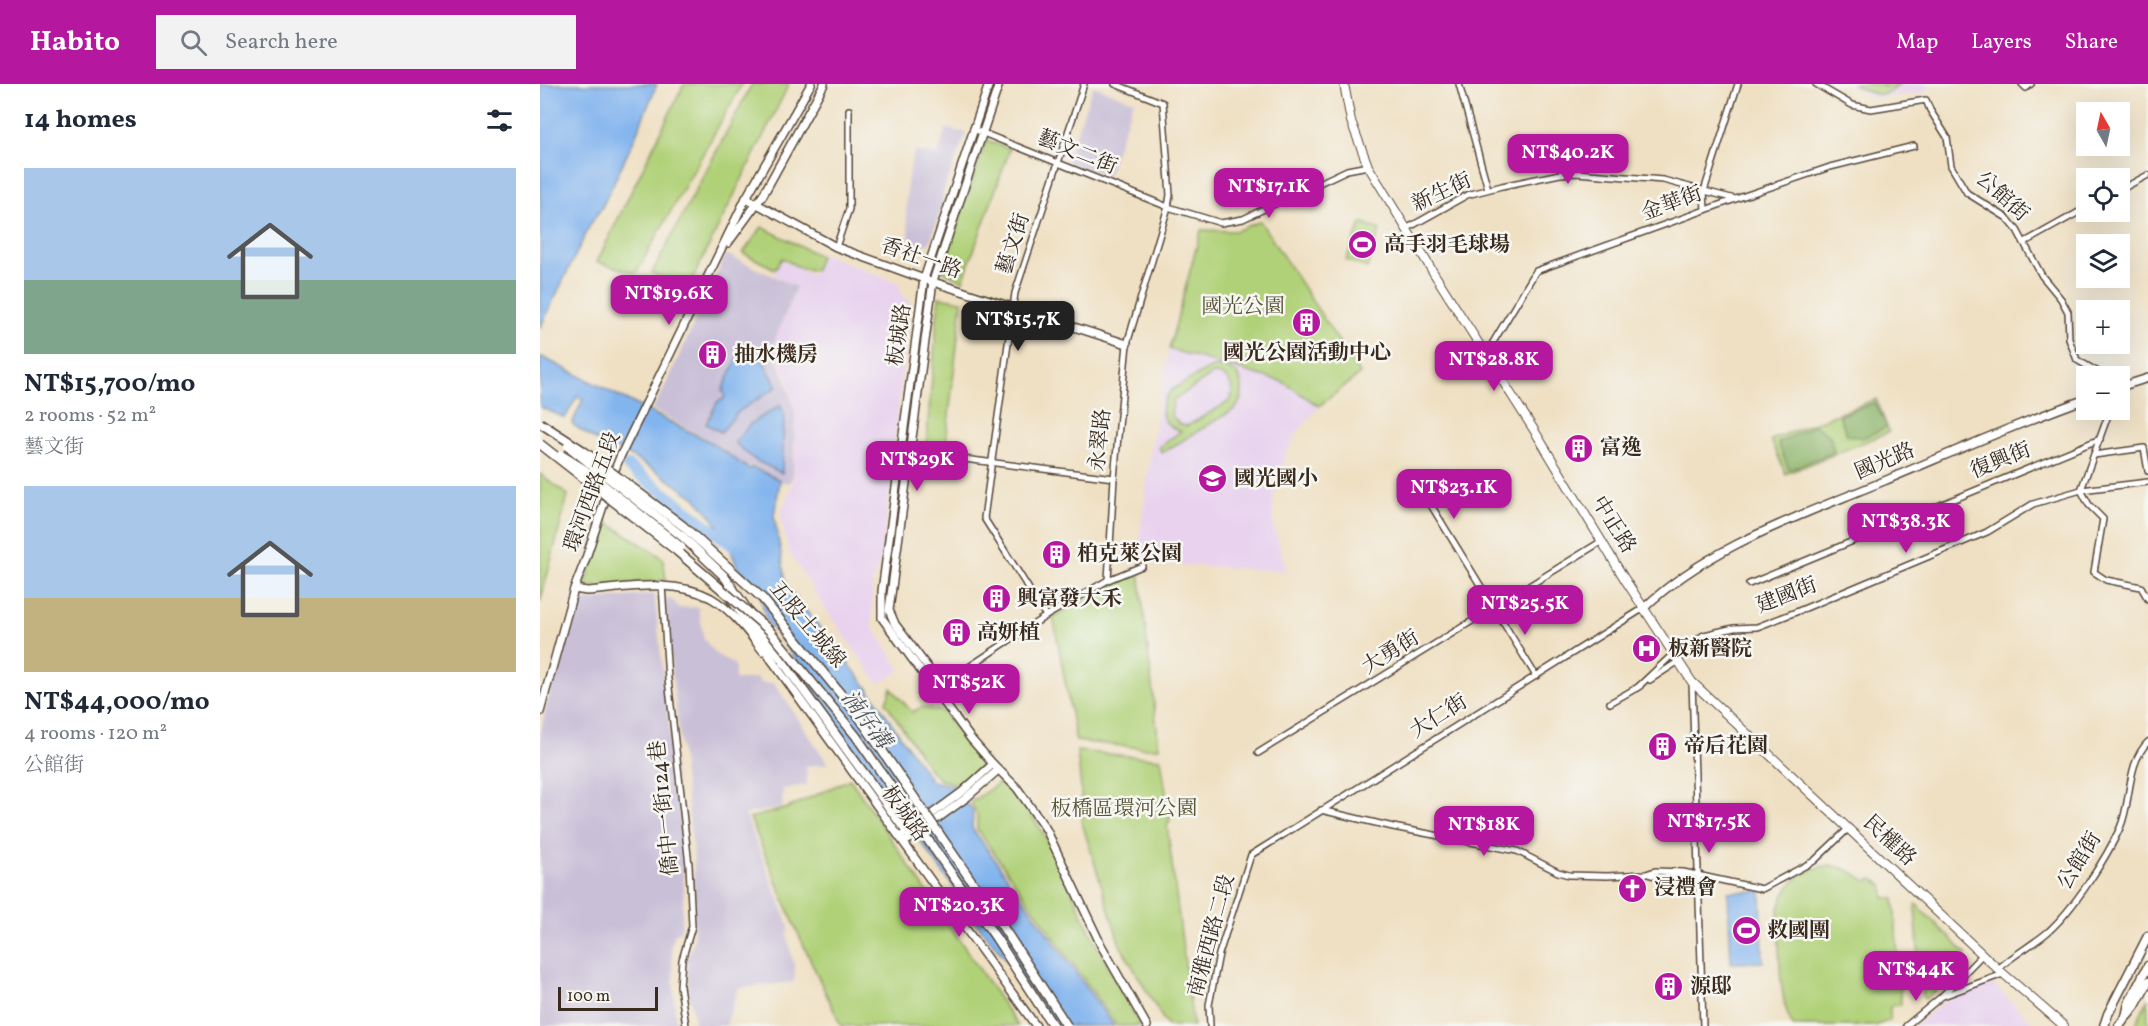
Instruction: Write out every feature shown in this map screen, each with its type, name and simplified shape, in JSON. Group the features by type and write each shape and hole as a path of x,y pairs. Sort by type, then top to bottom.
{"main road":[{"name":"中正路","path":"1344,84 1351,121 1368,166 1692,682"},
{"path":"540,424 683,537 740,597 793,676 907,836"},
{"name":"五股土城線","path":"540,424 582,450 683,526 762,599 857,714 1011,938 1067,1026"},
{"path":"540,443 585,470 719,577 773,661"},
{"name":"五股土城線","path":"540,443 678,551 769,630 856,736 996,938 1053,1026"},
{"name":"民權路","path":"1692,682 1982,955 2064,1026"},
{"path":"2104,1026 2148,936"},
{"path":"2123,1023 2129,1003 2148,966"},
{"path":"2123,1023 2148,982"}],"street":[{"name":"環河西路五段","path":"540,712 574,589 620,457 746,198 811,84"},
{"name":"環河西路五段","path":"716,260 756,205 824,84"},
{"name":"板城路","path":"905,452 924,279 989,84"},
{"name":"板城路","path":"999,84 933,281 882,591 882,618 934,690 996,767 1017,788 1046,829 1101,945 1147,1026"},
{"name":"藝文街","path":"1046,616 984,518 1012,307 1084,84"},
{"name":"永翠路","path":"1108,580 1114,478 1127,344 1170,195 1163,103 1115,84"},
{"path":"1459,84 1488,189"},
{"path":"1705,210 1704,191 1738,84"},
{"name":"公館街","path":"1816,84 1852,105 1871,109 1926,100 1947,137 1951,166 1967,193 2007,218 2025,242 2042,276 2061,299 2068,312 2069,339 2077,360 2088,366"},
{"path":"836,247 849,209 849,110"},
{"name":"藝文二街","path":"973,129 1057,164 1209,221 1231,222 1243,219 1347,170 1368,166"},
{"name":"金華街","path":"1486,354 1536,271 1830,167 1914,146"},
{"name":"新生街","path":"1406,228 1467,195 1560,174 1577,173 1663,180 1735,199"},
{"path":"2130,185 2148,175"},
{"name":"香社一路","path":"746,198 836,247 924,279 1127,344"},
{"path":"2025,242 2076,214"},
{"path":"2130,385 2147,381"},
{"name":"國光路","path":"1644,608 1714,555 1997,433 2076,403"},
{"path":"2107,420 2081,490 2089,505 2103,519 2094,572 2106,580 2141,587 2148,599"},
{"name":"復興街","path":"1749,584 2100,439"},
{"path":"2094,454 2145,448 2148,471"},
{"path":"905,452 1114,478"},
{"name":"建國街","path":"1637,688 1673,654 1704,635 1734,628 1757,627 1796,612 1988,532 2033,504 2081,490 2148,482"},
{"path":"1426,497 1536,676"},
{"name":"大勇街","path":"1258,753 1602,542"},
{"path":"934,690 1046,616 1108,580 1142,566"},
{"name":"板城路","path":"574,589 586,591 662,585 711,598 741,623 773,661 907,836 1036,1026"},
{"name":"僑中一街124巷","path":"662,585 669,679 689,865 692,926 682,960 680,986 686,1026"},
{"name":"大仁街","path":"1251,855 1644,608"},
{"path":"1610,703 1679,661"},
{"name":"中正路","path":"1692,682 1703,1026"},
{"name":"公館街","path":"2000,971 2013,955 2052,928 2067,912 2090,879 2120,827 2130,792 2135,761 2138,753 2148,742"},
{"path":"907,836 964,795 996,767"},
{"path":"1321,810 1393,827 1517,851 1558,872 1569,875 1646,874 1657,877 1698,875 1762,889 1814,861 1849,828"},
{"name":"南雅西路二段","path":"1210,1026 1209,1005 1220,954 1251,855"},
{"path":"1906,1026 1941,997 1982,955"},
{"path":"1941,997 2000,971"}],"shaded area":[{"path":"1847,84 1928,84 1929,89 1923,93 1873,98"},
{"path":"1093,86 1134,101 1107,176 1066,162"},
{"path":"946,128 966,133 943,192 943,202 930,243 911,247 906,213 907,183 914,151 938,155"},
{"path":"726,254 796,287 772,347 772,354 784,375 795,412 793,476 789,483 752,465 748,467 710,441 652,409 662,393"},
{"path":"823,254 900,284 900,292 910,302 882,555 872,582 872,626 901,670 879,684 826,610 789,552 780,515 794,478 795,412 786,375 773,354 772,347 797,287 773,275 781,260 812,275"},
{"name":"國光國小","path":"1169,349 1283,382 1319,406 1296,434 1284,457 1273,502 1273,523 1286,571 1147,563 1142,556 1140,535 1151,449"},
{"path":"654,594 682,838 684,888 681,931 676,933 671,943 676,1026 540,1026 540,734 555,671 581,601"},
{"path":"665,598 674,601 679,608 698,607 704,639 716,654 735,665 735,680 758,678 760,683 774,683 828,764 806,766 807,785 783,789 782,808 745,814 789,926 787,935 795,969 794,982 738,988 726,1026 693,1026 687,959 694,939 694,857"},
{"path":"1991,982 2036,1026 1914,1026 1943,1002"}],"green space":[{"path":"684,84 742,84 636,273 597,262"},
{"path":"752,84 789,84 687,290 652,273"},
{"path":"1853,84 1884,84 1883,87 1899,84 1888,93 1877,94 1865,91"},
{"path":"986,140 1010,149 963,281 942,270"},
{"name":"國光公園","path":"1260,221 1360,374 1319,406 1283,382 1169,349 1201,230 1236,231"},
{"name":"高手羽毛球場","path":"1361,223 1380,230 1367,268 1346,260"},
{"path":"762,227 820,256 815,270 802,269 782,258 775,269 743,253"},
{"path":"939,297 962,301 945,450 926,446"},
{"path":"1212,367 1228,368 1236,373 1242,388 1238,404 1235,409 1162,453 1159,447 1181,431 1168,424 1162,414 1167,396 1171,390","holes":["1213,374 1227,379 1231,386 1230,401 1187,426 1179,424 1171,415 1173,401"]},
{"path":"1876,399 1889,432 1786,474 1771,440"},
{"path":"1875,403 1887,427 1863,438 1847,435 1839,415"},
{"path":"1814,425 1830,436 1834,452 1789,470 1778,443"},
{"path":"540,474 568,495 540,603"},
{"path":"605,521 663,558 666,580 585,587"},
{"name":"板橋區環河公園","path":"1139,571 1159,748 1076,741 1053,616"},
{"path":"891,688 912,712 922,707 943,712 981,764 976,776 961,785 941,780 930,770 886,703"},
{"name":"板橋區環河公園","path":"1077,751 1161,759 1170,820 1167,825 1193,1026 1167,1026 1120,945 1082,823"},
{"path":"850,779 1018,1026 841,1026 797,931 750,818 788,808"},
{"path":"999,783 1014,795 1041,830 1064,872 1097,945 1140,1026 1117,1026 977,829 977,815 971,802"},
{"path":"1830,865 1849,871 1866,881 1873,879 1883,885 1884,898 1894,898 1901,1005 1890,1006 1890,1020 1875,1026 1793,1026 1784,1001 1780,972 1778,914 1780,904 1795,880 1810,870"},
{"path":"1916,904 1966,954 1961,971 1925,999 1922,996"},
{"path":"2148,999 2148,1026 2135,1026"}],"water":[{"path":"540,84 657,84 602,207 591,223 540,328"},
{"path":"744,344 764,362 777,387 739,411 721,432 706,424 718,401 723,400 725,394 722,391"},
{"path":"540,356 710,442 749,469 752,467 780,480 774,516 787,587 867,687 931,781 954,786 973,811 972,828 1114,1026 1057,1026 966,911 960,896 814,694 796,660 766,620 759,588 737,567 729,545 713,518 695,498 659,473 627,454 594,439 572,424 583,399 577,397 565,418 540,407"},
{"path":"781,405 784,415 782,473 755,460 735,443 750,424"},
{"name":"救國團","path":"1761,891 1763,962 1731,963 1728,892"}],"waterway":[{"name":"湳仔溝","path":"628,466 739,550"}],"place":[{"name":"高手羽毛球場","path":"1363,245"},
{"name":"國光公園活動中心","path":"1307,322"},
{"name":"抽水機房","path":"713,355"},
{"name":"富逸","path":"1579,448"},
{"name":"國光國小","path":"1213,479"},
{"name":"柏克萊公園","path":"1056,554"},
{"name":"興富發大禾","path":"996,599"},
{"name":"高妍植","path":"956,633"},
{"name":"板新醫院","path":"1647,649"},
{"name":"帝后花園","path":"1663,746"},
{"name":"浸禮會","path":"1633,888"},
{"name":"救國團","path":"1746,931"},
{"name":"源邸","path":"1669,987"}]}
